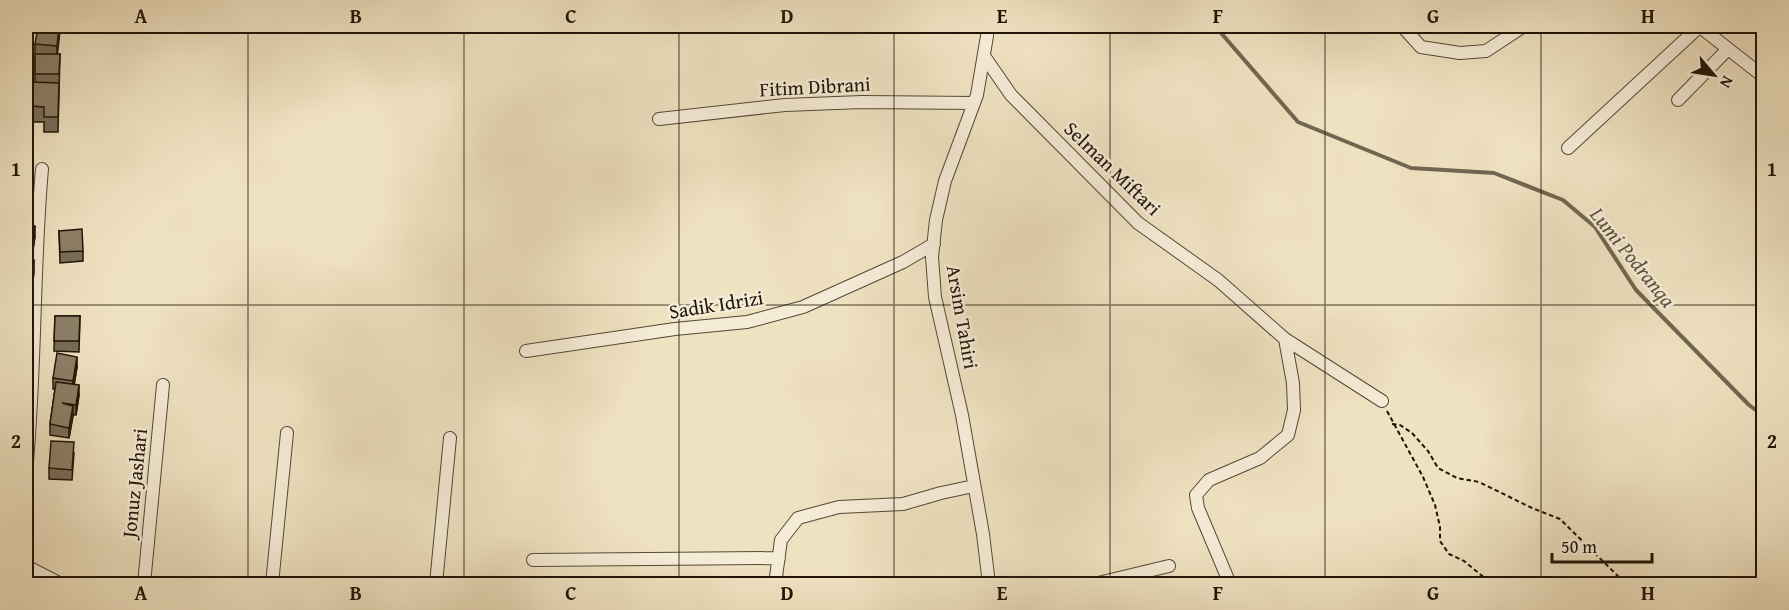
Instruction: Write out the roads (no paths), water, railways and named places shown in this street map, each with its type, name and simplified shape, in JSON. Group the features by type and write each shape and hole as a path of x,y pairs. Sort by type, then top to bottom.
{"street":[{"name":"Arsim Tahiri","path":"987,26 984,56 974,103 945,180 936,220 932,257 935,297 962,415 983,534 989,585"},
{"path":"1402,26 1421,47 1460,53 1486,51 1524,26"},
{"path":"1568,148 1700,26 1764,77"},
{"path":"1678,100 1728,49"},
{"name":"Selman Miftari","path":"984,56 1011,95 1138,223 1218,280 1285,339 1382,401"},
{"name":"Fitim Dibrani","path":"658,119 785,105 861,102 974,103"},
{"path":"26,472 31,417 36,227 42,169"},
{"name":"Sadik Idrizi","path":"526,351 747,322 803,307 903,262 933,244"},
{"path":"1230,585 1198,508 1196,495 1209,480 1260,458 1288,435 1294,410 1293,383 1285,339"},
{"name":"Jonuz Jashari","path":"144,585 163,385"},
{"path":"272,585 286,433"},
{"path":"436,585 450,438"},
{"path":"775,585 781,540 798,518 839,507 903,504 974,486"},
{"path":"533,560 778,558"},
{"path":"26,566 61,585"},
{"path":"1094,585 1169,566"}],"waterway":[{"name":"Lumi Podranqa","path":"1215,26 1298,122 1411,168 1494,173 1563,200 1595,227 1636,290 1749,405 1764,416"}]}
